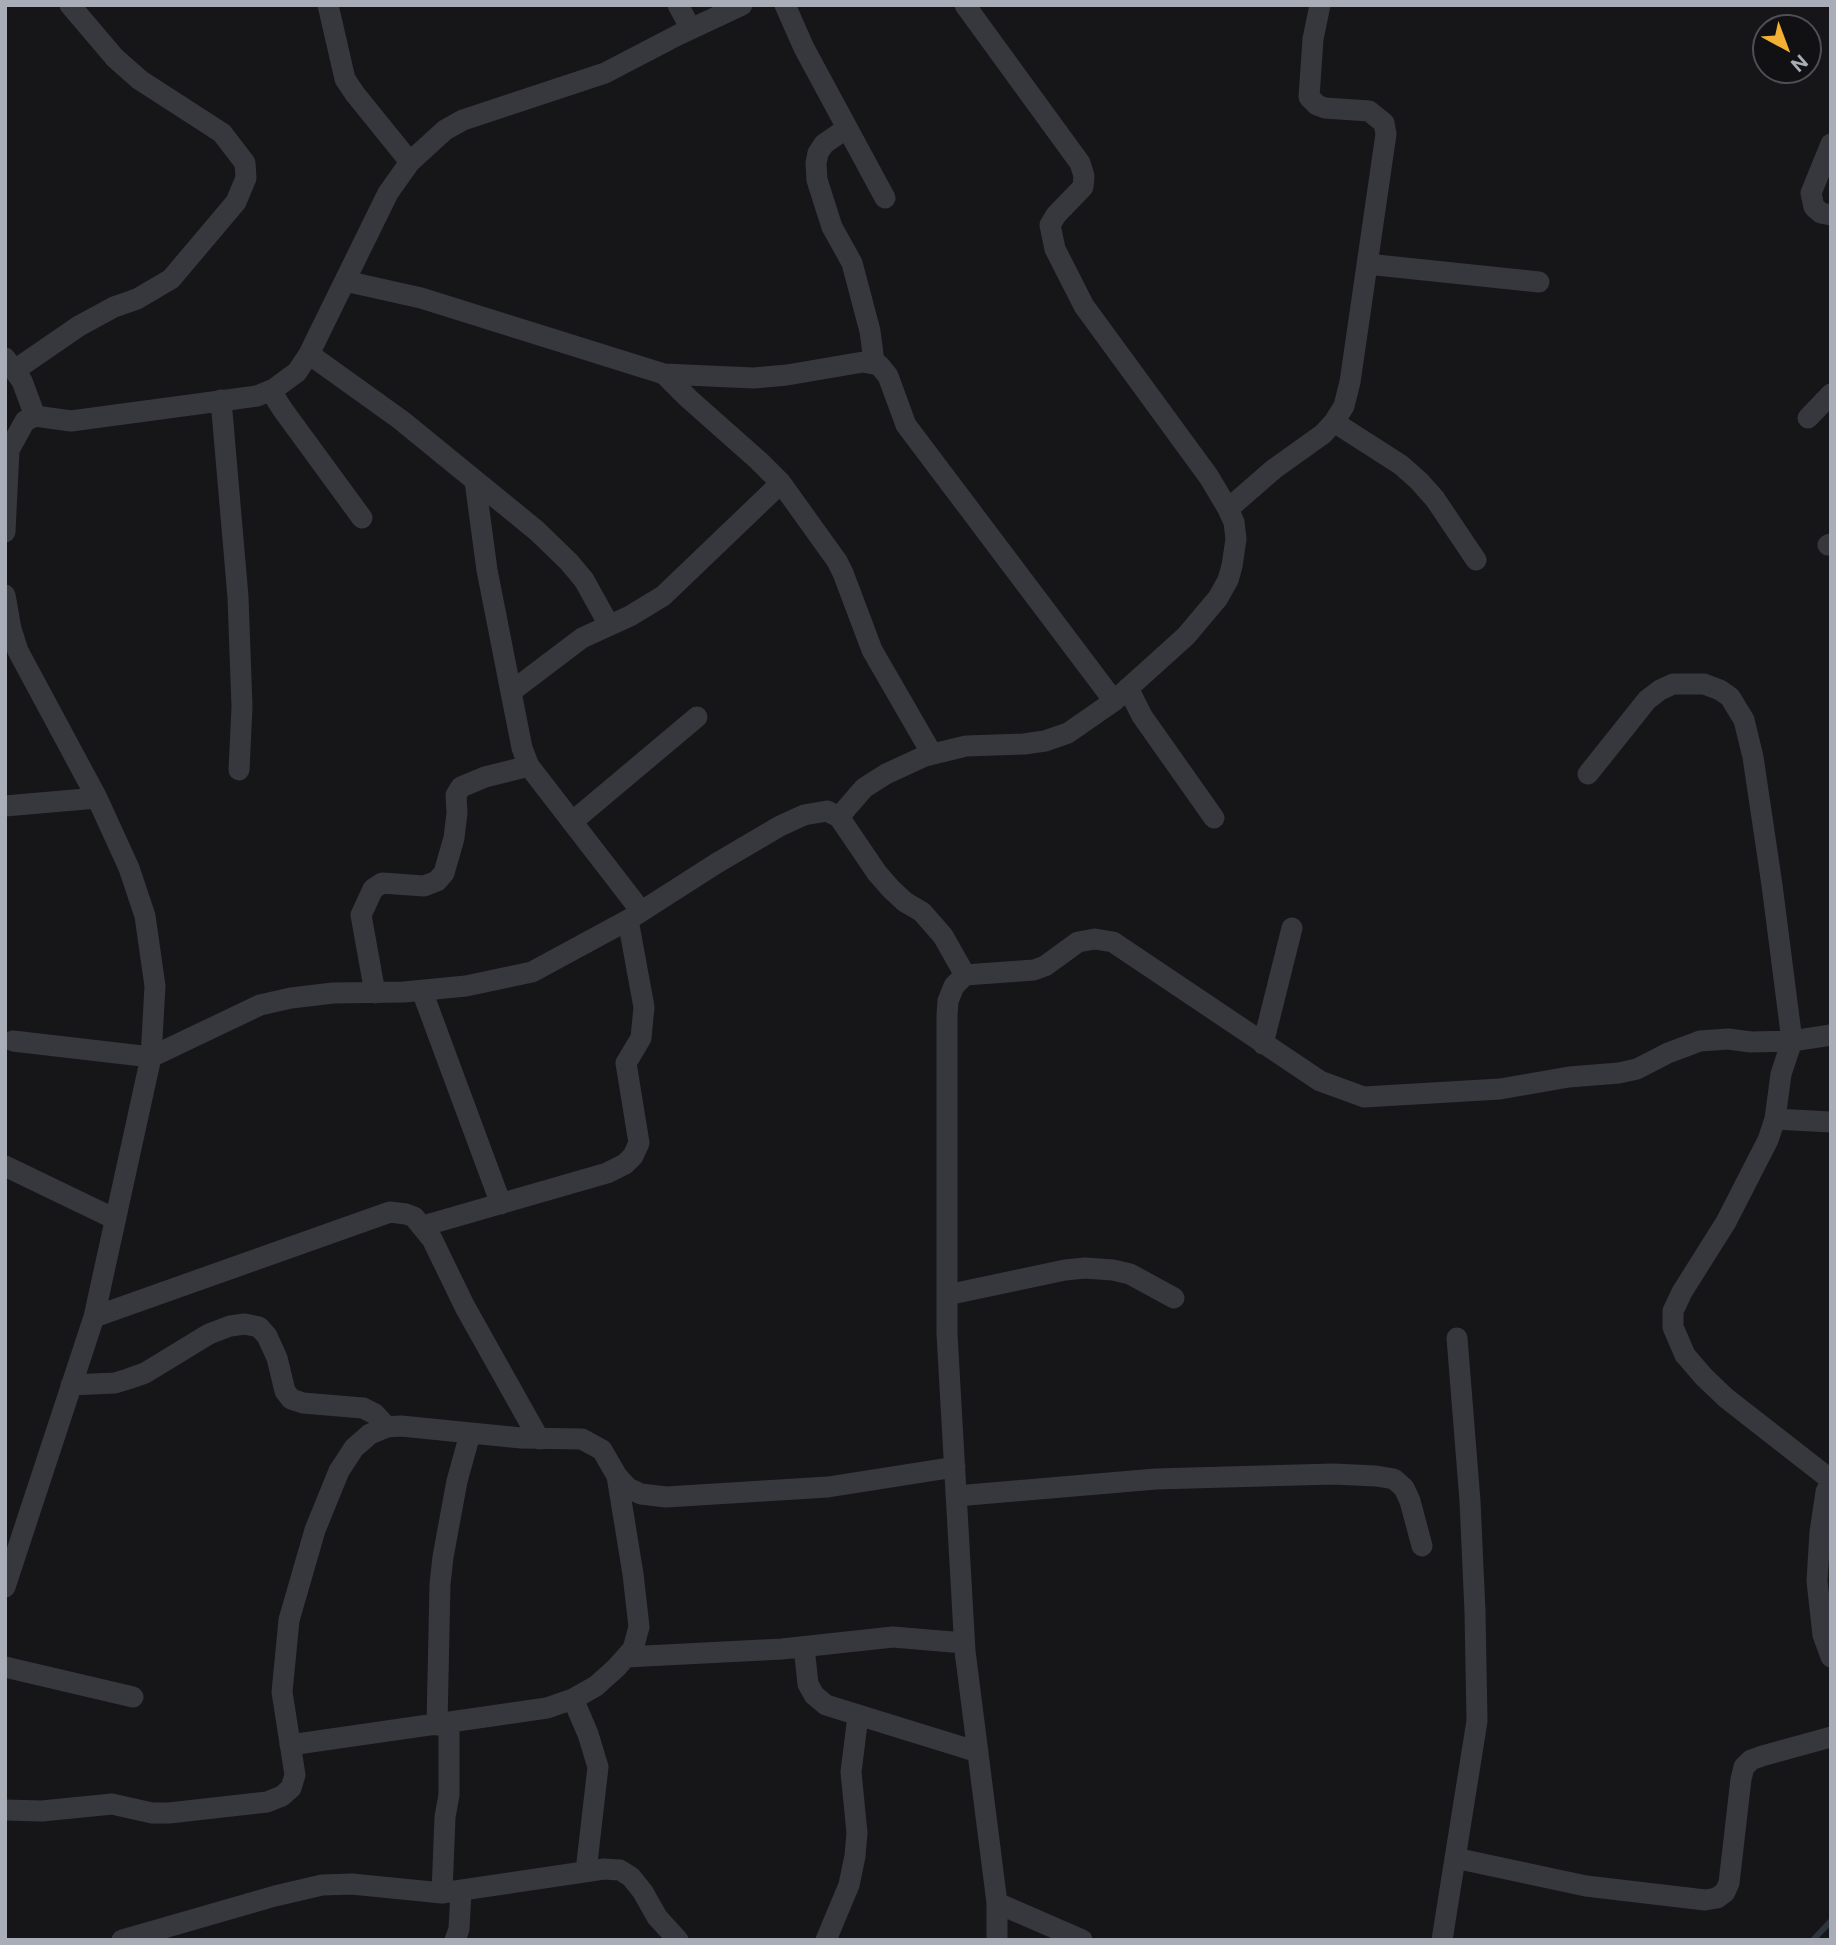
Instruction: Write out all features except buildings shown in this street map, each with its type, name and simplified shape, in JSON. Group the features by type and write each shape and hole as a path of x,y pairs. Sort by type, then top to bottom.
{"street":[{"path":"35,416 22,380 10,364 171,279 236,202 246,178 245,163 222,133 140,80 115,58 70,5"},
{"path":"328,5 345,79 410,162"},
{"path":"678,5 691,29"},
{"path":"5,532 10,438 25,421 35,416 71,421 257,397 274,389 297,372 309,354 388,193 410,162 444,130 463,120 605,73 742,5"},
{"path":"785,5 804,48 885,198"},
{"path":"839,817 864,788 887,774 932,754 966,746 1045,741 1068,733 1121,695 1186,636 1207,613 1228,580 1236,539 1234,523 1228,509 1209,477 1084,306 1055,249 1050,225 1083,187 1084,176 1080,163 965,5"},
{"path":"1228,509 1274,469 1323,434 1344,406 1350,383 1386,134 1384,123 1369,111 1325,108 1309,97 1313,39 1320,5"},
{"path":"847,128 824,144 818,153 817,180 832,227 852,263 870,331 874,362 888,376 906,425 1121,695 1142,716 1214,818"},
{"path":"1831,144 1811,192 1814,207 1821,213 1831,215"},
{"path":"1367,264 1539,282"},
{"path":"345,281 421,298 664,374 754,378 786,375 828,366 874,362"},
{"path":"309,354 401,420 537,531 569,562 592,592 609,625"},
{"path":"664,374 781,483 843,573 872,650 932,754"},
{"path":"274,389 274,396 362,518"},
{"path":"1808,418 1831,394"},
{"path":"221,400 238,597 242,707 239,770"},
{"path":"1334,422 1401,465 1419,481 1435,499 1476,560"},
{"path":"423,1226 607,1174 625,1164 633,1156 639,1143 626,1063 641,1038 644,1007 635,915 572,822 529,766 522,748 487,570 475,481"},
{"path":"512,691 582,638 630,616 663,596 781,483"},
{"path":"5,1587 94,1317 151,1057 155,986 145,916 128,868 97,798 18,651 6,604"},
{"path":"1588,774 1647,700 1673,684 1703,684 1720,690 1730,697 1744,720 1753,757 1792,1041 1782,1074 1775,1119 1762,1151 1726,1222 1682,1292 1673,1311 1673,1327 1685,1355 1704,1377 1726,1398 1831,1480 1826,1492 1820,1532 1816,1581 1823,1635 1831,1657"},
{"path":"572,822 697,717"},
{"path":"375,993 361,915 373,889 382,883 424,886 437,881 444,873 454,838 456,795 461,787 485,777 529,766"},
{"path":"5,806 97,798"},
{"path":"13,1041 151,1057 260,1005 291,998 333,993 422,991 466,986 532,972 635,915 717,863 804,815 827,811 839,817 891,889 922,912 943,936 965,975"},
{"path":"1263,1044 1292,928"},
{"path":"997,1940 998,1903 964,1643 956,1496 947,1295 948,1001 954,986 965,975 1034,970 1045,966 1078,942 1095,939 1113,942 1320,1081 1364,1097 1491,1090 1569,1077 1628,1071 1700,1041 1792,1041 1831,1035"},
{"path":"422,991 501,1204"},
{"path":"1775,1119 1831,1122"},
{"path":"5,1166 115,1219"},
{"path":"94,1317 390,1212 414,1217 423,1226 539,1439"},
{"path":"947,1295 1085,1268 1130,1274 1174,1298"},
{"path":"71,1385 114,1383 128,1379 145,1373 209,1334 244,1324 258,1327 267,1336 277,1358 285,1391 291,1399 303,1403 363,1408 375,1414 387,1427"},
{"path":"1442,1940 1471,1862 1477,1721 1470,1501 1457,1338"},
{"path":"5,1810 42,1811 112,1804 152,1813 169,1813 267,1802 282,1796 291,1787 295,1775 290,1745 282,1692 289,1620 315,1530 339,1471 354,1448 370,1434 387,1427 401,1426 539,1439 582,1438 593,1443 610,1460 617,1476 639,1627 633,1649 596,1686 573,1699 547,1708 290,1745"},
{"path":"455,1940 459,1929 451,1892 445,1818 449,1796 443,1724 440,1584 457,1481 470,1434"},
{"path":"617,1476 628,1488 640,1494 666,1497 828,1487 955,1467"},
{"path":"956,1496 1156,1479 1376,1475 1394,1479 1404,1488 1422,1546"},
{"path":"626,1657 804,1647 893,1637 964,1643"},
{"path":"804,1647 808,1684 814,1695 826,1705 978,1752"},
{"path":"5,1667 134,1697"},
{"path":"573,1699 598,1767 586,1871"},
{"path":"826,1940 849,1885 855,1856 857,1833 851,1772 858,1716"},
{"path":"1471,1862 1586,1886 1705,1900 1717,1898 1725,1892 1729,1883 1744,1767 1751,1760 1762,1756 1831,1737"},
{"path":"130,1939 275,1896 322,1885 352,1884 451,1892 604,1869 620,1870 631,1877 657,1917 678,1940"},
{"path":"998,1903 1082,1940"}],"waterway":[{"path":"1813,1940 1831,1921"}]}
